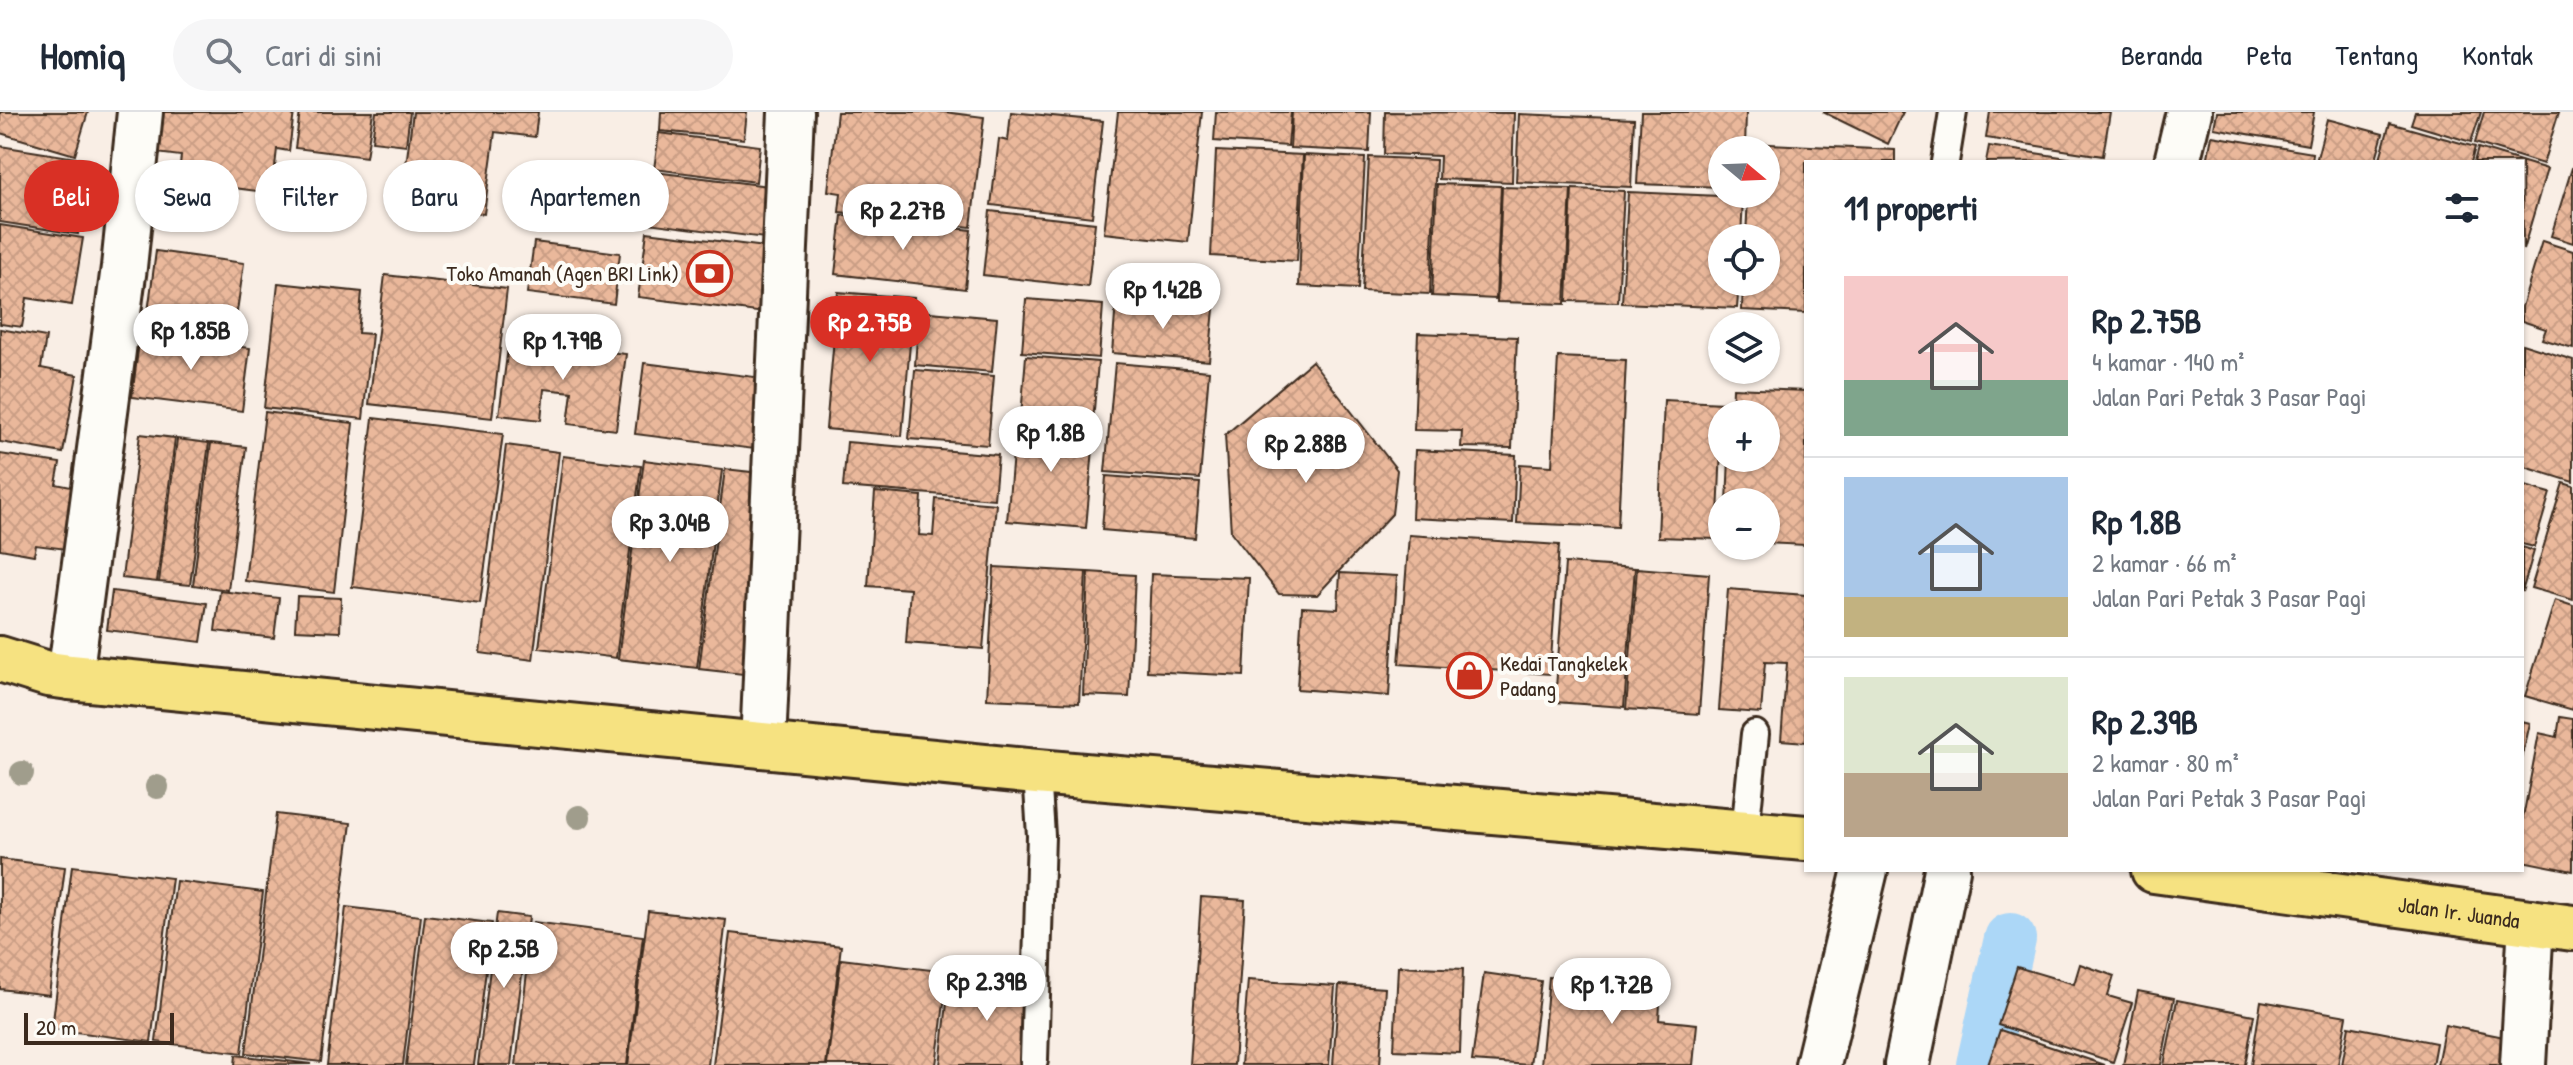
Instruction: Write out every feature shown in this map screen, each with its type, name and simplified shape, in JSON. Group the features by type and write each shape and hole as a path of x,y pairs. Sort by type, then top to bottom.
{"main road":[{"path":"0,659 59,675 763,745 1037,772 1804,838"},
{"path":"0,690 59,675"},
{"name":"Jalan Ir. Juanda","path":"2168,872 2573,928"}],"street":[{"path":"59,675 124,267 140,112"},
{"path":"763,745 791,112"},
{"path":"2177,160 2189,112"},
{"path":"1818,1065 1865,872"},
{"path":"1907,1065 1947,872"},
{"path":"2523,1065 2531,922"}],"lane":[{"path":"1945,160 1953,112"},
{"path":"1745,832 1755,734"},
{"path":"1034,1060 1041,836 1037,772"}],"building":[{"path":"0,112 88,112 75,155 0,133"},
{"path":"161,112 294,112 289,151 277,149 276,160 255,160 255,191 239,189 239,160 181,160 181,156 156,153"},
{"path":"300,112 373,112 366,157 295,148"},
{"path":"376,112 410,112 406,145 372,141"},
{"path":"413,112 538,112 535,137 495,132 486,199 486,160 407,160"},
{"path":"661,112 747,112 744,139 660,131"},
{"path":"837,112 944,112 984,117 971,227 839,212 841,193 828,191"},
{"path":"1011,112 1103,121 1092,217 991,205 999,139 1008,141"},
{"path":"1118,112 1202,112 1188,242 1104,233"},
{"path":"1216,112 1291,112 1288,146 1214,141"},
{"path":"1292,112 1371,112 1369,152 1290,148"},
{"path":"1385,112 1514,113 1512,182 1439,179 1440,156 1384,154"},
{"path":"1641,112 1746,112 1745,136 1708,136 1708,187 1637,184"},
{"path":"1823,112 1903,112 1888,144"},
{"path":"1990,112 2110,112 2103,156 1986,138"},
{"path":"2217,112 2314,112 2308,145 2214,128"},
{"path":"2415,112 2481,112 2471,142 2411,124"},
{"path":"2484,112 2559,112 2543,164 2475,143"},
{"path":"1519,114 1634,119 1631,187 1516,182"},
{"path":"2327,119 2383,134 2376,160 2317,160"},
{"path":"2390,123 2475,147 2472,160 2380,160"},
{"path":"659,133 760,146 756,182 669,171 669,160 655,160"},
{"path":"2212,136 2313,153 2312,160 2207,160"},
{"path":"1780,144 1895,150 1895,160 1804,160 1804,313 1742,310 1742,296 1780,296 1780,224 1747,224 1747,208 1780,208"},
{"path":"0,146 89,160 24,160 24,226 0,222"},
{"path":"1989,146 2081,160 1986,160"},
{"path":"2478,148 2517,160 2475,160"},
{"path":"1216,151 1303,155 1297,261 1211,256"},
{"path":"1304,155 1365,158 1358,289 1299,286"},
{"path":"1369,157 1436,160 1430,294 1362,291"},
{"path":"2524,162 2547,169 2524,247"},
{"path":"2573,169 2573,243 2551,236"},
{"path":"669,174 778,187 772,239 669,226"},
{"path":"1437,184 1501,186 1496,299 1432,296"},
{"path":"1502,187 1571,189 1565,304 1497,302"},
{"path":"1572,189 1624,191 1618,302 1567,301"},
{"path":"1628,192 1708,195 1708,208 1742,208 1742,224 1708,224 1708,296 1738,296 1737,308 1622,303"},
{"path":"990,211 1095,223 1088,287 983,275"},
{"path":"842,215 971,230 965,289 835,274"},
{"path":"0,225 24,229 24,232 83,238 72,305 27,298 22,327 0,324"},
{"name":"Toko Amanah (Agen BRI Link)","path":"647,232 781,249 773,314 638,297"},
{"path":"2542,241 2573,251 2573,348 2542,339 2546,329 2524,322 2524,300"},
{"path":"534,242 620,253 614,304 527,293"},
{"path":"156,251 244,263 234,332 147,320"},
{"path":"385,275 507,289 492,418 369,404"},
{"path":"278,283 362,292 358,333 372,334 363,419 264,408"},
{"path":"838,292 914,298 902,436 826,429"},
{"path":"1026,299 1103,305 1099,358 1022,352"},
{"path":"1116,302 1214,309 1209,361 1112,353"},
{"path":"919,311 997,318 992,372 915,365"},
{"path":"0,329 46,337 41,368 77,375 63,453 0,442"},
{"path":"1418,333 1517,337 1512,448 1461,447 1462,431 1414,430"},
{"path":"140,334 250,348 242,411 132,397"},
{"path":"509,340 626,354 616,430 568,424 572,392 544,389 541,420 499,415"},
{"path":"2524,345 2573,360 2573,482 2524,467"},
{"path":"1026,356 1098,362 1093,422 1021,416"},
{"path":"1558,357 1626,360 1618,527 1517,523 1520,464 1552,466"},
{"path":"1312,361 1397,470 1392,514 1317,595 1279,594 1231,532 1225,435"},
{"path":"644,363 763,378 754,449 635,434"},
{"path":"1115,363 1209,371 1200,479 1105,472"},
{"path":"915,370 994,376 988,445 909,439"},
{"path":"1733,388 1804,391 1804,545 1780,544 1780,488 1728,488 1728,472 1780,472 1780,400 1733,400"},
{"path":"1664,400 1708,402 1708,472 1720,472 1719,488 1708,488 1708,539 1658,537"},
{"path":"265,412 353,423 334,592 245,581"},
{"path":"373,418 503,434 480,603 352,587"},
{"path":"1016,420 1095,426 1086,528 1007,521"},
{"path":"140,434 175,438 157,582 122,578"},
{"path":"177,439 209,443 190,585 159,582"},
{"path":"847,442 998,455 994,499 843,487"},
{"path":"211,443 246,447 228,590 193,585"},
{"path":"506,445 559,452 533,660 480,653"},
{"path":"1415,450 1516,455 1513,523 1412,518"},
{"path":"0,454 60,463 56,484 76,488 66,549 36,545 34,555 0,549"},
{"path":"563,456 641,466 616,658 539,648"},
{"path":"644,460 722,470 697,668 618,659"},
{"path":"725,469 768,474 743,674 699,669"},
{"path":"1106,476 1200,483 1195,538 1102,530"},
{"path":"2563,483 2573,486 2573,600 2531,588"},
{"path":"2524,486 2550,493 2534,547 2524,544"},
{"path":"875,492 922,496 919,535 933,536 936,499 996,504 983,649 906,643 910,589 868,586"},
{"path":"1409,535 1559,545 1550,674 1399,664"},
{"path":"2524,548 2534,551 2524,585"},
{"path":"1565,563 1635,568 1624,707 1555,702"},
{"path":"994,567 1086,572 1079,703 987,699"},
{"path":"1637,568 1709,574 1699,714 1626,709"},
{"path":"1088,572 1135,575 1129,697 1083,695"},
{"path":"1340,573 1397,576 1389,696 1297,689 1302,607 1338,609"},
{"path":"1151,574 1249,578 1244,676 1147,671"},
{"path":"1728,589 1804,595 1804,742 1781,740 1787,663 1765,662 1761,713 1719,710"},
{"path":"112,591 207,603 201,642 107,630"},
{"path":"220,591 279,598 274,638 215,631"},
{"path":"297,596 341,598 340,632 295,630"},
{"path":"2555,600 2573,606 2573,710 2525,696"},
{"path":"2560,717 2573,719 2573,871 2524,861 2524,812 2539,733 2557,737"},
{"path":"2524,722 2530,723 2524,750"},
{"path":"276,814 351,823 321,1062 246,1053"},
{"path":"0,859 65,867 49,995 0,989"},
{"path":"72,866 172,878 151,1042 52,1029"},
{"path":"176,881 263,892 242,1053 156,1042"},
{"path":"1201,897 1245,900 1234,1065 1190,1065"},
{"path":"346,907 421,916 403,1065 327,1065"},
{"path":"648,911 726,920 708,1065 628,1065"},
{"path":"497,913 529,917 511,1065 478,1065"},
{"path":"425,915 492,923 474,1065 406,1065"},
{"path":"533,922 643,936 627,1065 516,1065"},
{"path":"730,933 841,946 826,1065 713,1065"},
{"path":"841,959 948,972 936,1065 827,1065"},
{"path":"2080,964 2114,976 2108,996 2132,1003 2113,1062 1998,1025 2017,967 2074,984"},
{"path":"1398,966 1463,969 1460,1053 1394,1050"},
{"path":"1484,973 1541,981 1530,1065 1472,1061"},
{"path":"950,977 1035,985 1027,1065 940,1065"},
{"path":"1549,977 1661,987 1659,1020 1697,1024 1693,1065 1541,1065"},
{"path":"1248,980 1335,986 1329,1065 1241,1065"},
{"path":"1339,985 1385,988 1380,1065 1333,1065"},
{"path":"2138,991 2174,998 2161,1065 2123,1065"},
{"path":"2177,1000 2254,1015 2245,1065 2164,1065"},
{"path":"2261,1001 2347,1016 2338,1065 2251,1065"},
{"path":"2445,1025 2514,1039 2509,1065 2437,1065"},
{"path":"2349,1026 2436,1043 2432,1065 2342,1065"},
{"path":"2000,1030 2105,1065 1988,1065"},
{"path":"236,1055 311,1064 235,1065"}],"waterway":[{"path":"1982,1065 2010,939"}],"place":[{"name":"Toko Amanah (Agen BRI Link)","path":"710,273"},
{"name":"Kedai Tangkelek Padang","path":"1469,676"}]}
